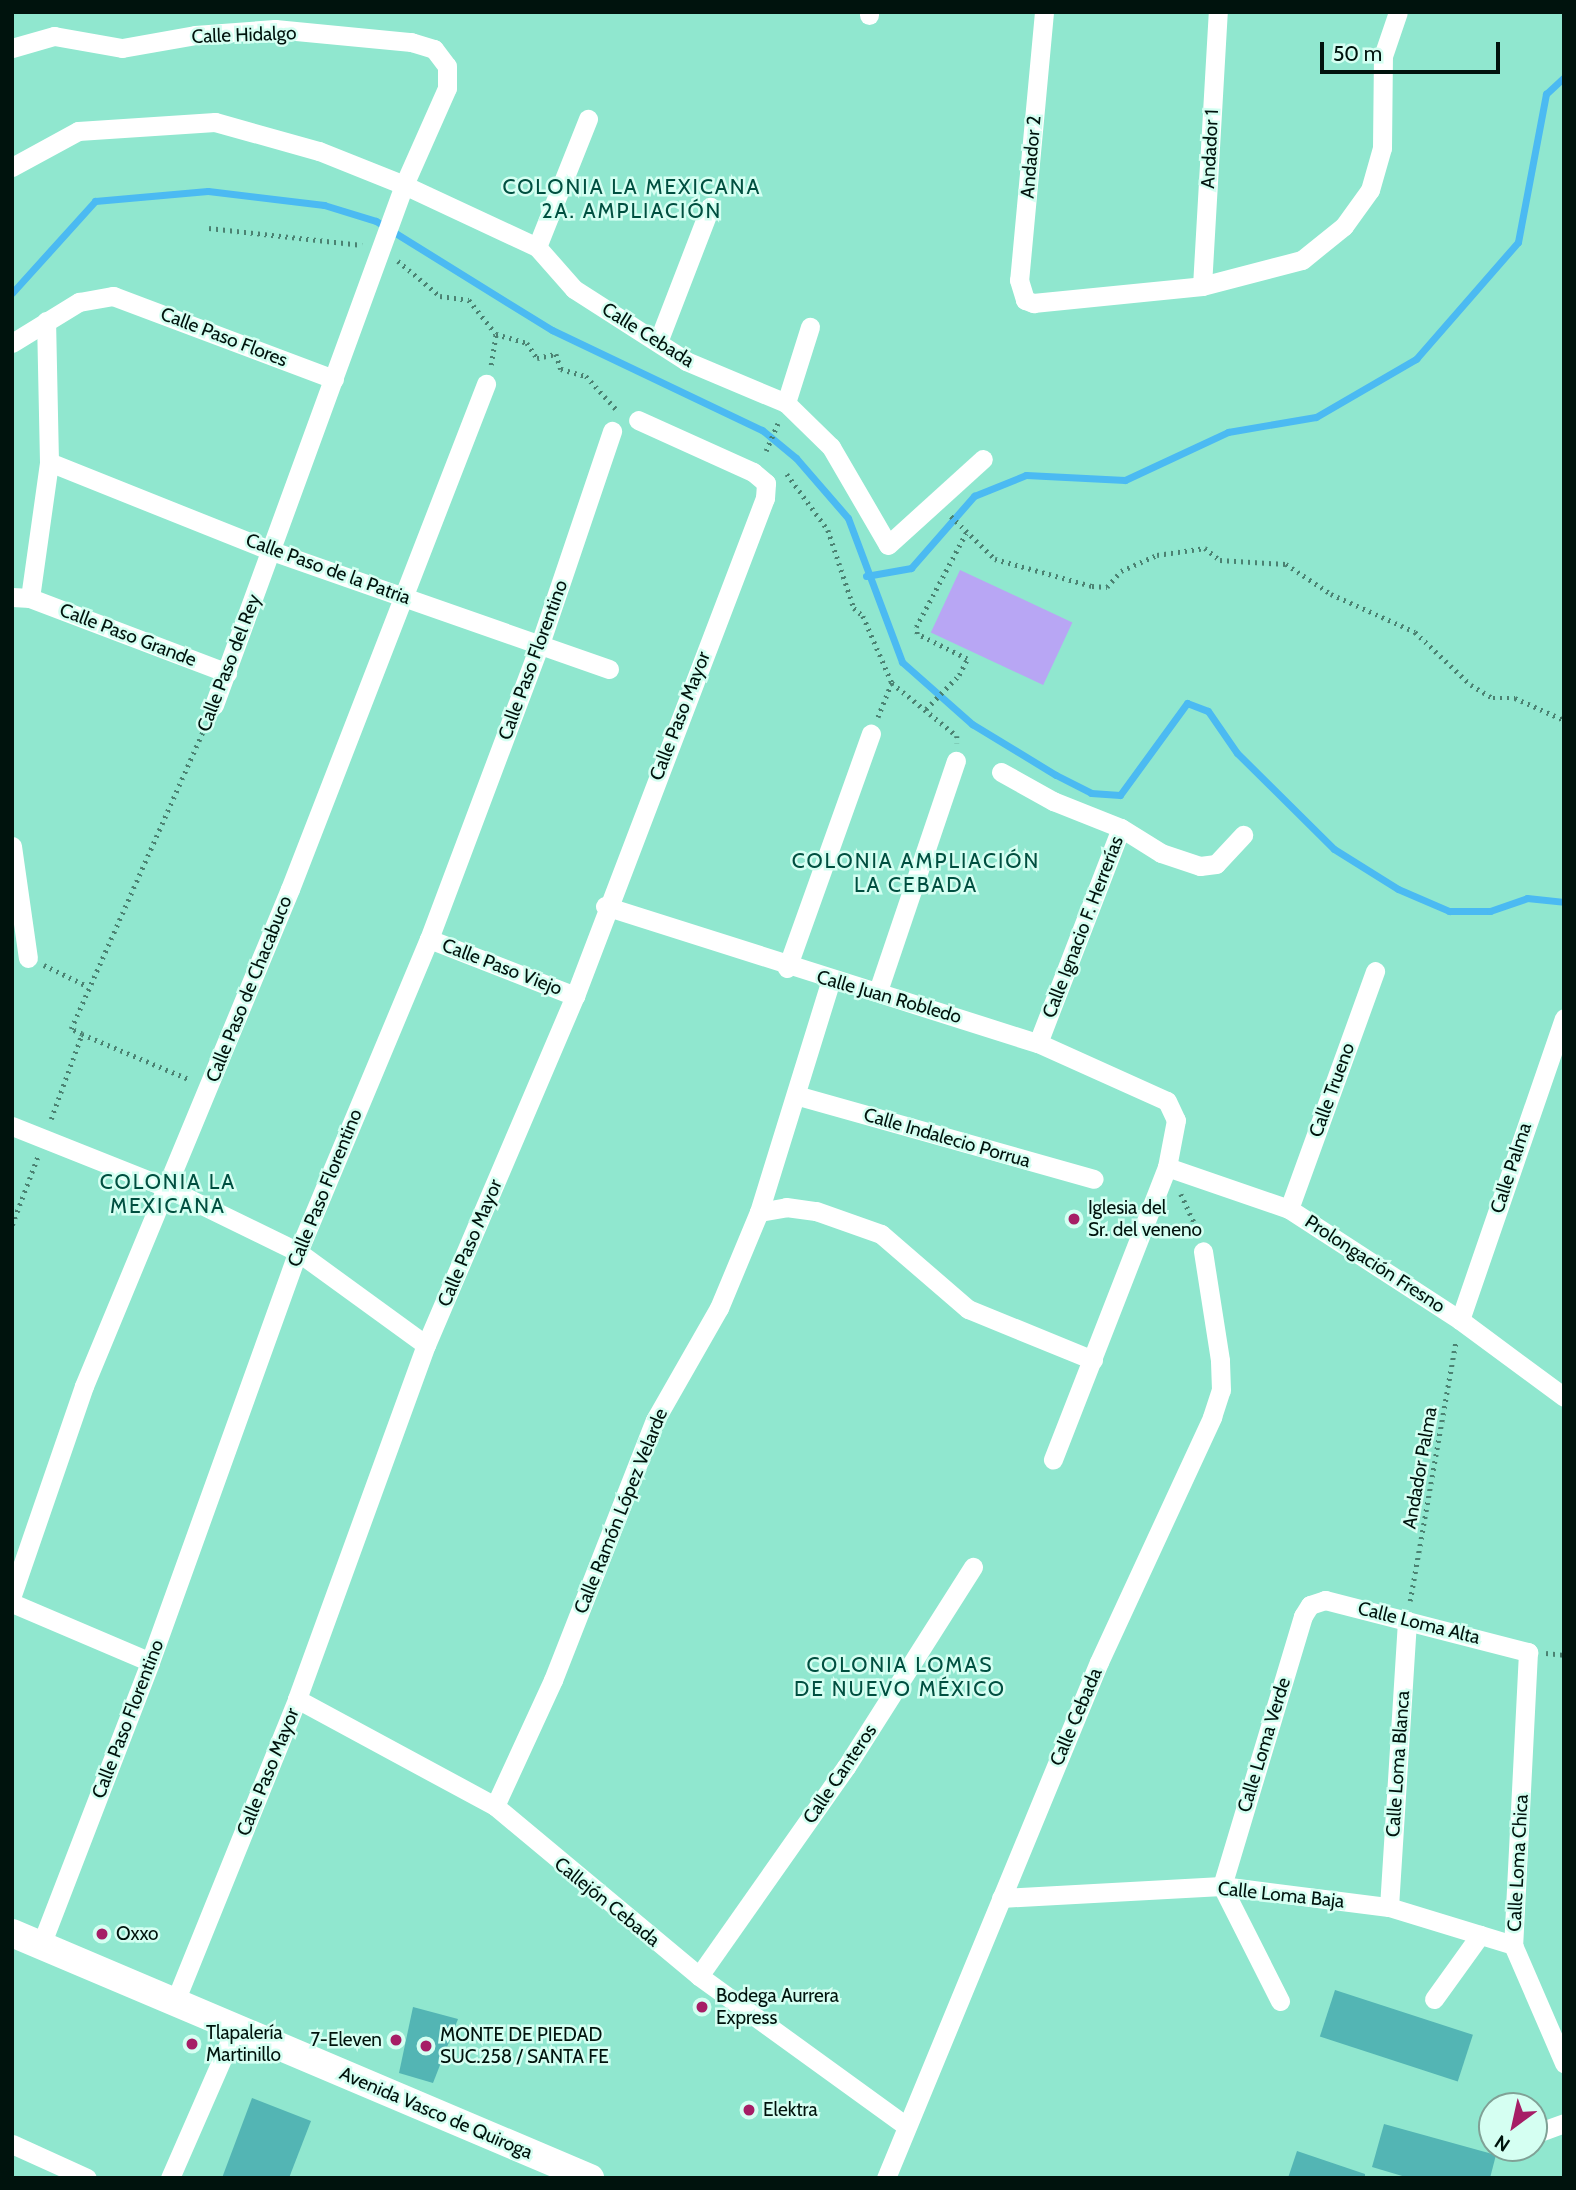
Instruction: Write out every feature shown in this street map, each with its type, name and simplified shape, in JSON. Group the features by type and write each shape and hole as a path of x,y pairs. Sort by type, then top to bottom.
{"main road":[{"name":"Avenida Vasco de Quiroga","path":"12,1933 174,2004 590,2178"}],"street":[{"name":"Andador 2","path":"1044,12 1019,280 1025,300 1202,286"},
{"name":"Andador 1","path":"1202,286 1218,12"},
{"path":"1202,286 1302,260 1357,208 1370,190 1382,148 1383,56 1398,12"},
{"name":"Calle Hidalgo","path":"12,48 54,36 122,48 195,35 275,29 411,42 434,48 447,66 447,88"},
{"name":"Calle Paso del Rey","path":"214,705 334,379 376,247 447,88"},
{"path":"537,247 588,119"},
{"name":"Calle Cebada","path":"12,167 78,131 215,122 319,151 401,192 537,247 574,289 686,361 786,403 831,447 888,545 983,459"},
{"path":"658,342 710,207"},
{"name":"Calle Paso Flores","path":"46,321 79,302 113,296 334,379"},
{"path":"12,343 46,321"},
{"path":"21,597 49,462 46,321"},
{"path":"786,403 810,327"},
{"name":"Calle Paso de Chacabuco","path":"12,1595 84,1386 208,1088 486,384"},
{"name":"Calle Paso Mayor","path":"174,2004 298,1699 426,1345 575,996 605,906 765,498 766,482 638,420"},
{"name":"Calle Paso Florentino","path":"41,1945 150,1662 298,1252 429,939 540,644 612,431"},
{"name":"Calle Paso de la Patria","path":"49,462 272,551 609,669"},
{"name":"Calle Paso Grande","path":"21,597 227,673"},
{"path":"787,968 871,734"},
{"path":"878,991 961,752"},
{"path":"1000,772 1053,801 1121,828"},
{"name":"Calle Ignacio F. Herrerías","path":"1038,1043 1121,828 1161,853 1200,866 1216,864 1243,835"},
{"path":"12,846 28,958"},
{"name":"Calle Juan Robledo","path":"605,906 787,968 878,991 1038,1043 1167,1101 1175,1120 1167,1167"},
{"name":"Calle Paso Viejo","path":"429,939 575,996"},
{"name":"Calle Trueno","path":"1289,1209 1376,971"},
{"name":"Calle Ramón López Velarde","path":"495,1806 553,1680 655,1420 719,1308 760,1212 799,1096 831,980"},
{"name":"Calle Palma","path":"1460,1320 1564,1018"},
{"name":"Calle Indalecio Porrua","path":"799,1096 1094,1180"},
{"path":"12,1126 165,1187 298,1252 426,1345"},
{"path":"1053,1460 1167,1167"},
{"name":"Prolongación Fresno","path":"1167,1167 1289,1209 1460,1320 1564,1397"},
{"path":"760,1212 786,1207 817,1211 881,1234 968,1309 1093,1360"},
{"name":"Calle Cebada","path":"886,2178 1001,1898 1221,1390 1203,1251"},
{"name":"Calle Canteros","path":"699,1976 846,1767 973,1567"},
{"name":"Calle Loma Alta","path":"1310,1605 1325,1600 1528,1652"},
{"path":"12,1603 150,1662"},
{"name":"Calle Loma Verde","path":"1222,1886 1310,1605"},
{"name":"Calle Loma Blanca","path":"1389,1907 1407,1621"},
{"name":"Calle Loma Chica","path":"1528,1652 1513,1945 1564,2063"},
{"name":"Callejón Cebada","path":"298,1699 495,1806 699,1976 906,2126"},
{"path":"1222,1886 1280,2001"},
{"name":"Calle Loma Baja","path":"1001,1898 1222,1886 1389,1907 1513,1945"},
{"path":"1434,1998 1480,1935"},
{"path":"170,2178 235,2029"},
{"path":"12,2144 87,2178"}],"path":[{"path":"209,228 376,247"},
{"path":"486,384 496,334"},
{"path":"766,451 786,403"},
{"path":"949,514 995,559 1092,586 1107,587 1121,571 1157,555 1205,548 1220,560 1286,564 1331,594 1415,632 1471,685 1493,698 1515,698 1564,720"},
{"path":"926,709 959,675 967,659 917,634 916,627 966,533"},
{"path":"892,683 957,736 961,752"},
{"name":"Calle Paso del Rey","path":"12,1224 82,1034 71,1029 87,986 214,705"},
{"path":"957,736 961,752"},
{"path":"28,958 87,986"},
{"path":"82,1034 208,1088"},
{"name":"Andador Palma","path":"1407,1621 1460,1320"}],"shaded area":[{"path":"960,570 1072,622 1043,685 931,633"}],"building":[{"path":"1335,1990 1473,2035 1458,2081 1320,2037"},
{"name":"MONTE DE PIEDAD SUC.258 / SANTA FE","path":"413,2007 458,2019 433,2083 399,2073"},
{"path":"252,2098 311,2121 289,2178 222,2178"},
{"path":"1384,2124 1478,2150 1478,2162 1494,2162 1490,2178 1409,2178 1372,2167"},
{"path":"1297,2151 1365,2174 1365,2178 1288,2178"}],"waterway":[{"path":"866,576 911,568 974,496 1026,475 1125,480 1228,432 1316,417 1416,359 1518,242 1546,94 1564,77"},
{"path":"12,293 95,201 208,191 324,205 376,221 552,330 762,430 796,458 848,518 902,662 972,724 1056,775 1091,793 1120,795 1187,703 1208,711 1237,753 1334,849 1398,889 1449,911 1490,911 1527,898 1564,902"}],"place":[{"name":"Iglesia del Sr. del veneno","path":"1074,1219"},
{"name":"Oxxo","path":"102,1934"},
{"name":"Bodega Aurrera Express","path":"702,2007"},
{"name":"7-Eleven","path":"396,2040"},
{"name":"Tlapalería Martinillo","path":"192,2044"},
{"name":"MONTE DE PIEDAD SUC.258 / SANTA FE","path":"426,2046"},
{"name":"Elektra","path":"749,2110"}],"district":[{"name":"COLONIA LA MEXICANA 2A. AMPLIACIÓN","path":"632,199"},
{"name":"COLONIA AMPLIACIÓN LA CEBADA","path":"916,873"},
{"name":"COLONIA LA MEXICANA","path":"168,1194"},
{"name":"COLONIA LOMAS DE NUEVO MÉXICO","path":"900,1677"}]}
